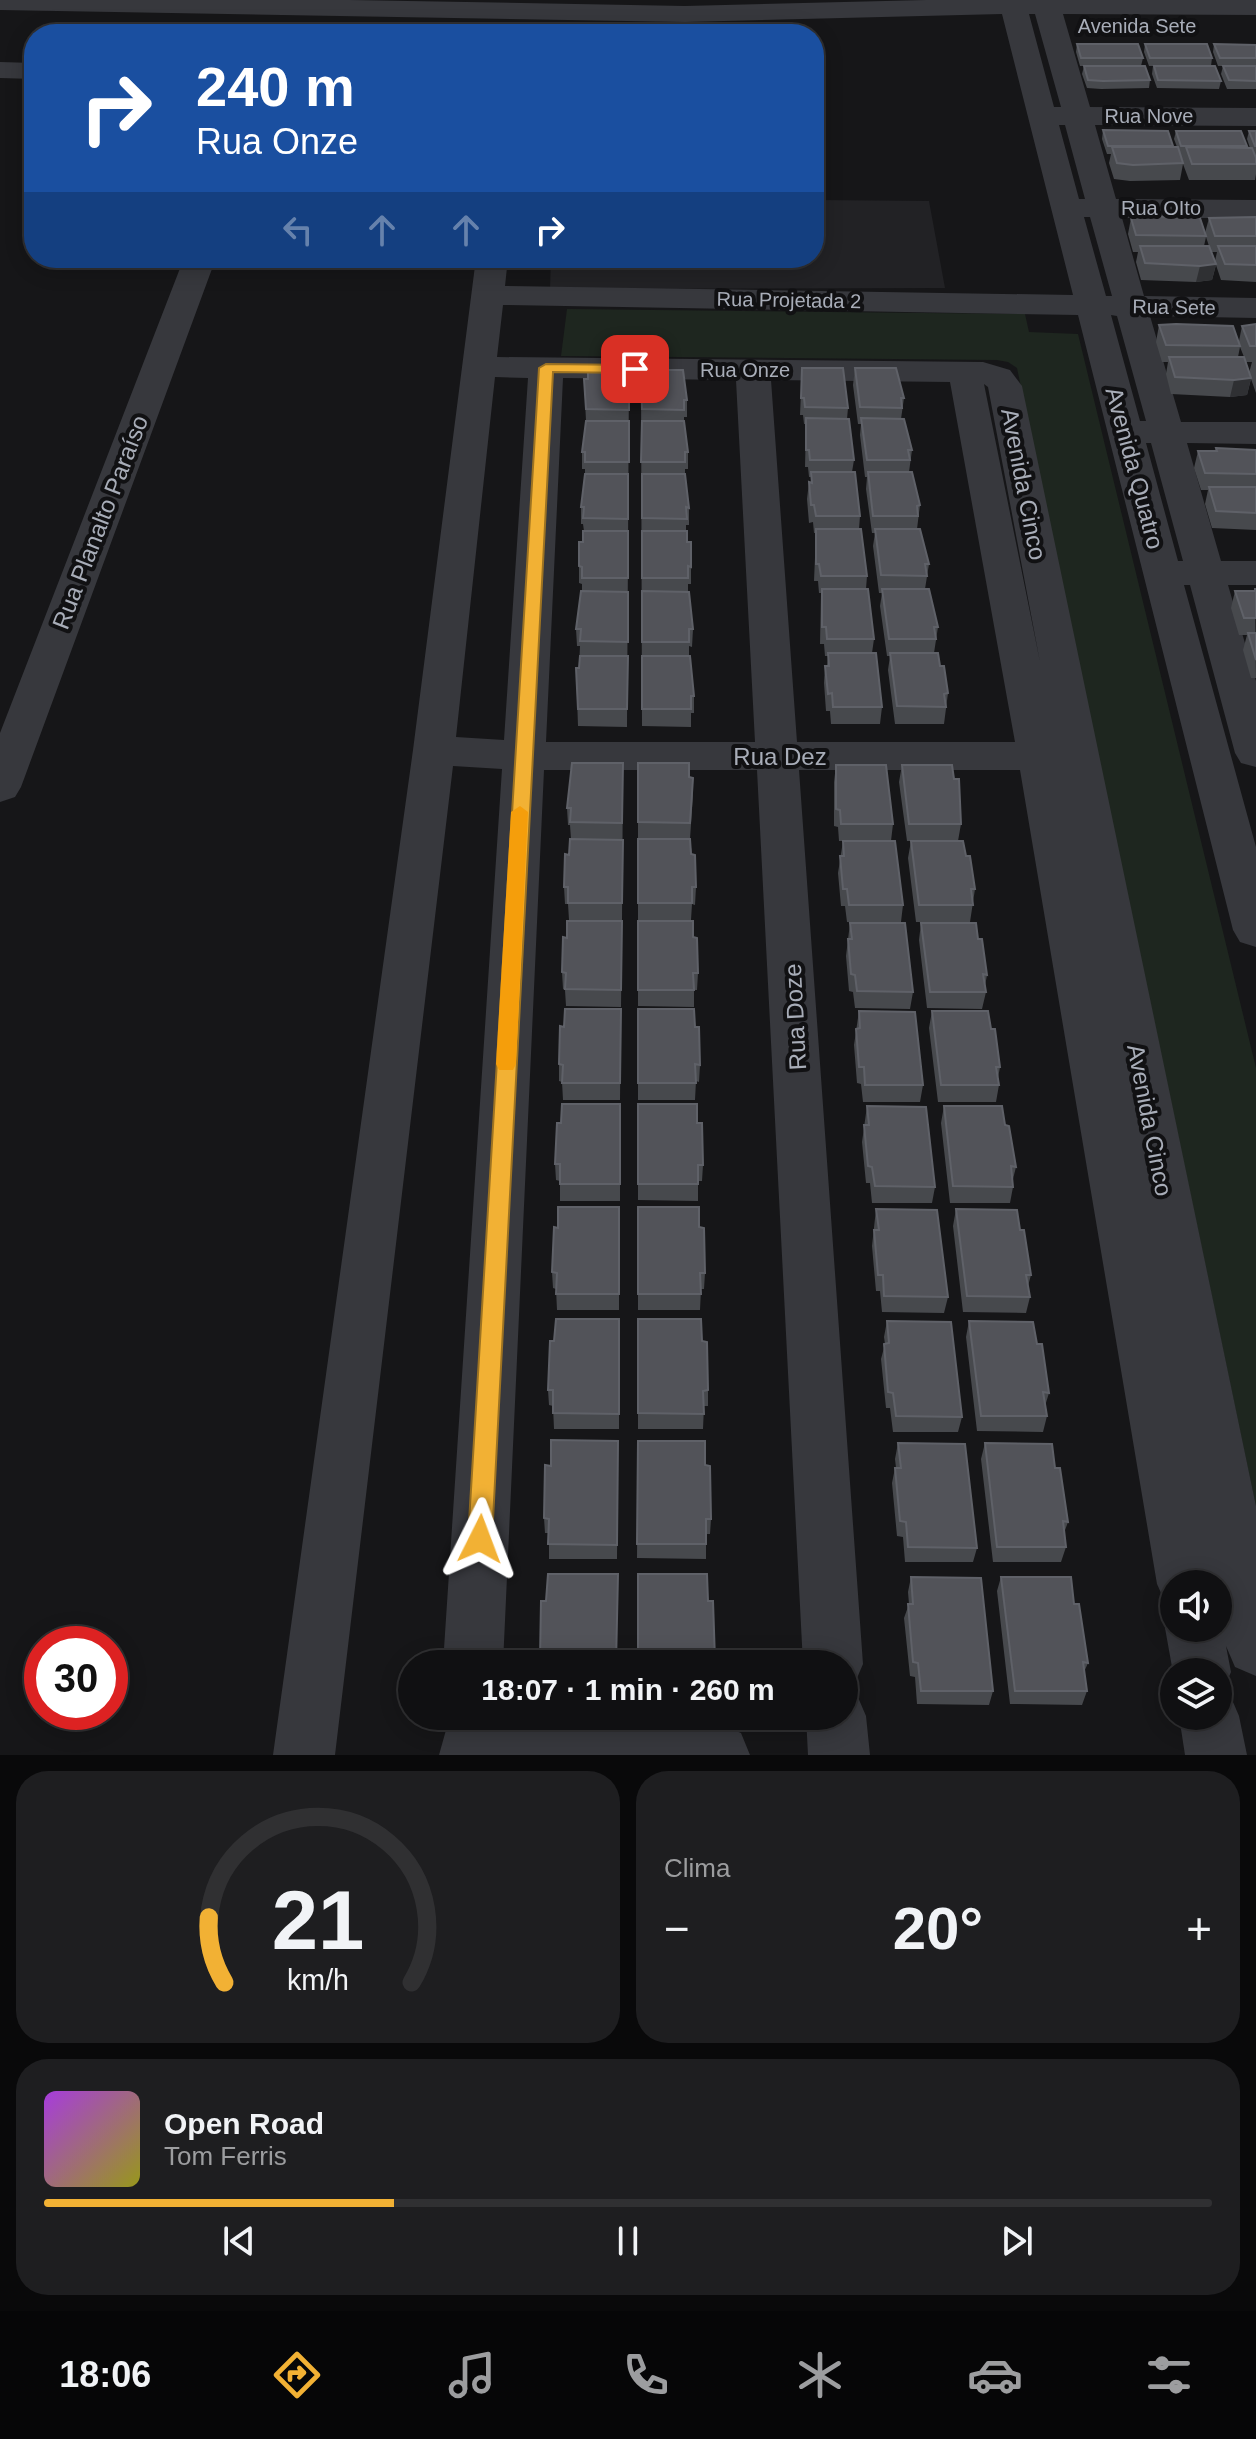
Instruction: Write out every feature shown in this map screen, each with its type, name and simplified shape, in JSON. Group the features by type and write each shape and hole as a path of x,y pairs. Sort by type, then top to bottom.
{"street":[{"path":"0,2 83,2 290,21 353,5 531,23 689,7 1042,25 1086,4 1256,7"},
{"name":"Avenida Sete","path":"1042,25 1256,26"},
{"name":"Avenida Quatro","path":"1042,25 1042,116 1256,928"},
{"name":"Avenida Quatro","path":"1042,25 1078,116 1254,741"},
{"path":"0,70 24,71"},
{"name":"Rua Nove","path":"1042,116 1256,117"},
{"name":"Rua OIto","path":"1066,208 1256,209"},
{"name":"Rua Planalto Paraíso","path":"0,787 196,268"},
{"path":"304,1755 434,750 490,268"},
{"name":"Rua Projetada 2","path":"486,295 1092,304"},
{"name":"Rua Sete","path":"1092,304 1256,308"},
{"name":"Rua Onze","path":"478,367 965,372"},
{"path":"474,1650 546,368"},
{"name":"Rua Doze","path":"753,370 832,1650"},
{"name":"Avenida Cinco","path":"965,372 1058,756 1256,1647"},
{"path":"1125,432 1256,433"},
{"path":"1162,572 1256,573"},
{"path":"1205,735 1254,741"},
{"name":"Rua Dez","path":"434,750 523,756 1058,756"},
{"name":"Avenida Cinco","path":"1058,756 1184,1570"},
{"path":"837,1730 839,1755"},
{"path":"1212,1730 1216,1755"},
{"path":"469,1741 719,1755"}],"shaded area":[{"path":"824,200 929,201 945,288 550,289 551,268 824,268"},
{"path":"567,309 1025,314 1029,332 1078,334 1256,1068 1256,1507 1017,368 997,360 561,356"}],"building":[{"path":"1077,44 1138,44 1143,58 1081,58"},
{"path":"1145,44 1207,44 1212,58 1150,58"},
{"path":"1214,44 1256,45 1256,58 1220,58"},
{"path":"1084,66 1145,66 1150,80 1088,80"},
{"path":"1154,66 1215,66 1221,81 1158,80"},
{"path":"1223,66 1256,66 1256,81 1229,80"},
{"path":"1103,130 1168,131 1173,146 1108,146"},
{"path":"1176,131 1241,131 1247,146 1181,146"},
{"path":"1249,131 1256,131 1256,146 1255,146"},
{"path":"1112,147 1178,147 1183,163 1117,163"},
{"path":"1186,147 1252,148 1256,164 1192,164"},
{"path":"1256,217 1256,236 1215,236 1209,218"},
{"path":"1131,218 1200,218 1206,236 1136,235"},
{"path":"1140,246 1209,246 1216,264 1145,263"},
{"path":"1218,246 1256,246 1256,265 1225,264"},
{"path":"1256,324 1256,346 1250,346 1242,326"},
{"path":"1159,325 1233,326 1240,346 1166,345"},
{"path":"1169,357 1244,357 1251,378 1175,377"},
{"path":"802,368 843,368 848,408 805,407 804,398 801,398"},
{"path":"855,368 896,368 904,398 901,398 902,408 860,407"},
{"path":"588,370 629,370 629,410 586,409 584,379 588,379"},
{"path":"641,370 683,370 687,400 684,400 684,410 642,409"},
{"path":"806,418 849,419 854,460 810,460 809,450 806,450"},
{"path":"861,418 904,419 912,450 908,450 910,460 867,460"},
{"path":"586,421 629,421 629,462 585,462 585,452 582,452"},
{"path":"642,421 684,421 688,452 685,452 685,462 641,462"},
{"path":"1216,448 1256,450 1256,474 1205,473 1198,451 1217,451"},
{"path":"811,472 855,472 860,516 816,516 814,505 811,505"},
{"path":"868,472 912,472 920,505 917,506 918,516 873,516"},
{"path":"585,474 628,474 628,519 583,518 584,507 581,507"},
{"path":"642,474 685,474 689,508 686,507 687,519 642,518"},
{"path":"1209,487 1256,487 1256,513 1216,511"},
{"path":"816,529 861,529 867,576 821,576 819,564 816,564"},
{"path":"875,529 920,529 929,564 925,564 927,576 881,575"},
{"path":"583,531 628,531 628,578 582,578 579,542 583,542"},
{"path":"642,531 687,531 687,542 691,542 688,578 642,578"},
{"path":"822,589 868,589 874,639 827,639 826,627 822,627"},
{"path":"882,589 929,589 938,627 934,627 936,639 889,639"},
{"path":"1255,589 1256,618 1244,618 1235,591"},
{"path":"581,591 628,592 628,642 580,641 581,629 576,629"},
{"path":"642,591 689,592 693,629 689,629 689,642 642,642"},
{"path":"1248,633 1256,633 1256,660"},
{"path":"828,653 876,653 882,707 833,707 832,693 828,694 825,666 829,666"},
{"path":"890,653 938,653 940,666 944,666 948,693 944,694 946,707 897,706"},
{"path":"580,656 628,656 627,709 578,709 576,668 579,668"},
{"path":"642,656 690,656 694,696 691,696 691,709 642,709"},
{"path":"572,763 623,763 622,823 570,822 571,808 567,808"},
{"path":"638,763 689,763 689,777 693,778 690,823 638,822"},
{"path":"836,765 886,765 893,824 841,824 840,810 836,809"},
{"path":"902,765 952,765 954,779 959,779 961,824 909,824"},
{"path":"570,839 623,840 622,903 568,903 568,887 564,887 565,854 569,855"},
{"path":"638,839 690,839 691,854 695,855 696,887 692,887 692,903 638,903"},
{"path":"843,841 895,841 903,905 849,905 847,889 843,889 840,856 844,856"},
{"path":"911,841 963,841 966,856 970,856 975,889 971,889 973,905 919,905"},
{"path":"567,921 622,921 621,990 565,989 563,937 567,938"},
{"path":"638,921 693,921 698,973 693,973 694,990 638,990"},
{"path":"850,923 905,923 913,992 857,991 855,975 851,974"},
{"path":"921,923 976,923 978,939 982,939 986,992 930,992"},
{"path":"565,1009 621,1009 620,1083 562,1083 560,1026 564,1027"},
{"path":"638,1009 694,1009 695,1027 699,1027 700,1065 695,1064 696,1083 638,1083"},
{"path":"859,1011 915,1012 923,1085 865,1085 864,1067 859,1067 856,1029 860,1028"},
{"path":"932,1011 988,1011 991,1029 995,1029 999,1085 941,1085"},
{"path":"562,1104 620,1104 620,1184 560,1184 560,1164 555,1164 557,1123 561,1123"},
{"path":"638,1104 697,1104 697,1123 702,1123 703,1165 698,1165 698,1184 638,1184"},
{"path":"867,1106 926,1107 935,1187 875,1186 872,1167 868,1166 864,1125 869,1125"},
{"path":"944,1106 1002,1106 1016,1167 1011,1166 1013,1187 953,1186"},
{"path":"558,1207 619,1207 619,1294 556,1294 557,1273 552,1272"},
{"path":"638,1207 699,1207 699,1227 704,1228 705,1273 700,1273 701,1294 638,1294"},
{"path":"876,1209 937,1210 948,1297 884,1296 883,1275 878,1275 874,1230 879,1230"},
{"path":"956,1209 1017,1210 1020,1230 1024,1230 1031,1275 1026,1275 1030,1297 967,1296"},
{"path":"556,1319 619,1319 619,1414 553,1413 553,1390 548,1390 550,1341 554,1341"},
{"path":"638,1319 701,1319 702,1341 707,1342 708,1390 703,1391 704,1414 638,1413"},
{"path":"887,1321 951,1322 962,1417 896,1416 893,1393 888,1392 884,1344 889,1343"},
{"path":"969,1321 1033,1322 1037,1344 1042,1344 1049,1393 1043,1392 1047,1416 981,1416"},
{"path":"551,1440 618,1441 617,1545 548,1544 549,1519 544,1518 545,1465 551,1466"},
{"path":"638,1441 705,1441 705,1465 710,1466 711,1519 706,1519 706,1544 637,1544"},
{"path":"898,1443 965,1444 977,1548 908,1547 906,1522 900,1521 895,1468 901,1468"},
{"path":"985,1443 1052,1444 1055,1468 1060,1468 1068,1522 1063,1521 1066,1547 997,1547"},
{"path":"548,1574 618,1574 616,1650 540,1650 541,1601 546,1601"},
{"path":"638,1574 707,1574 708,1601 713,1601 715,1650 638,1650"},
{"path":"911,1577 981,1578 993,1691 921,1691 918,1663 913,1662 908,1604 913,1604"},
{"path":"1001,1577 1071,1577 1074,1604 1079,1604 1088,1663 1083,1662 1087,1691 1015,1691"}],"slow traffic":[{"path":"506,1064 520,812"}],"route":[{"path":"480,1539 546,368 635,369"}]}
